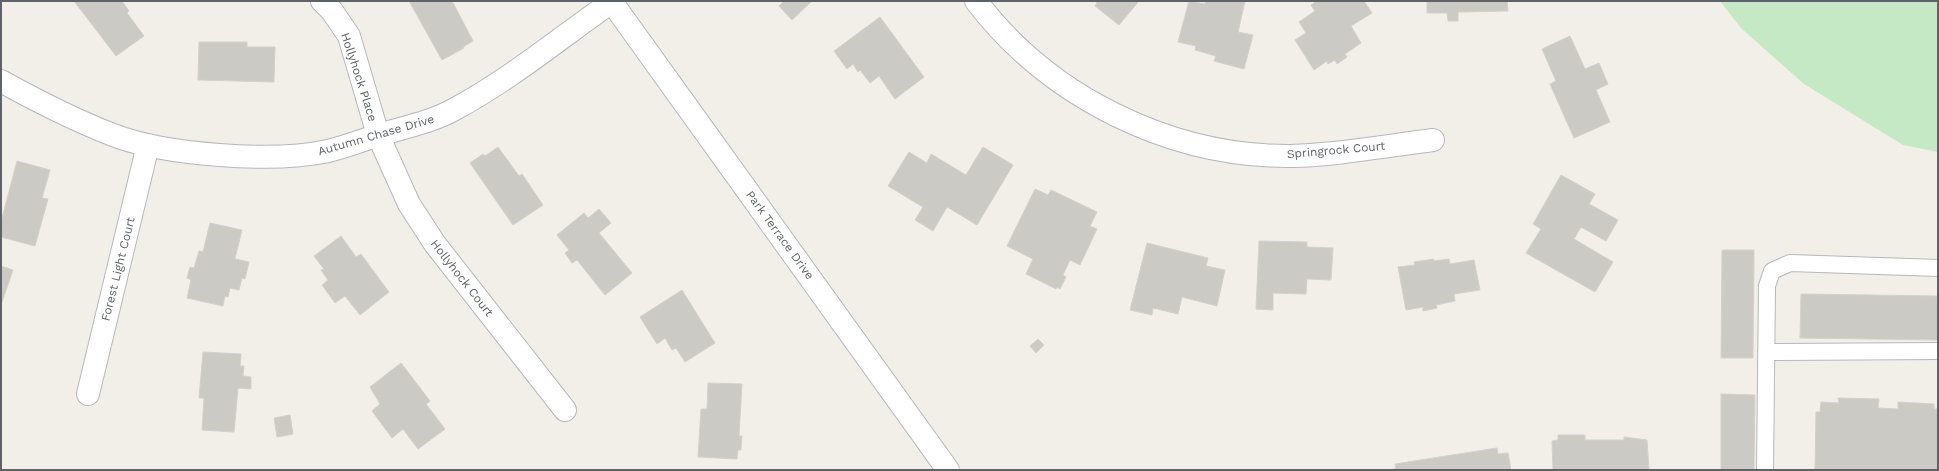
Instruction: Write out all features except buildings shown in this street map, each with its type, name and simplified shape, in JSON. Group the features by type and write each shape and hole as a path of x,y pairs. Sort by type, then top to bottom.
{"street":[{"name":"Hollyhock Place","path":"322,1 332,11 348,36 378,135"},
{"name":"Autumn Chase Drive","path":"1,81 32,98 114,135 148,145 203,154 258,156 293,155 328,151 428,121 454,110 509,77 612,1"},
{"name":"Park Terrace Drive","path":"612,1 948,470"},
{"name":"Springrock Court","path":"976,1 994,25 1024,54 1078,95 1140,126 1181,140 1236,153 1291,156 1323,154 1433,140"},
{"name":"Hollyhock Court","path":"378,135 409,204 435,244 565,410"},
{"name":"Forest Light Court","path":"88,394 148,145"}],"lane":[{"path":"1765,470 1767,286 1772,271 1790,263 1938,268"},
{"path":"1766,352 1938,351"}],"green space":[{"path":"1720,1 1938,1 1938,152 1903,145 1804,84 1741,28"}]}
